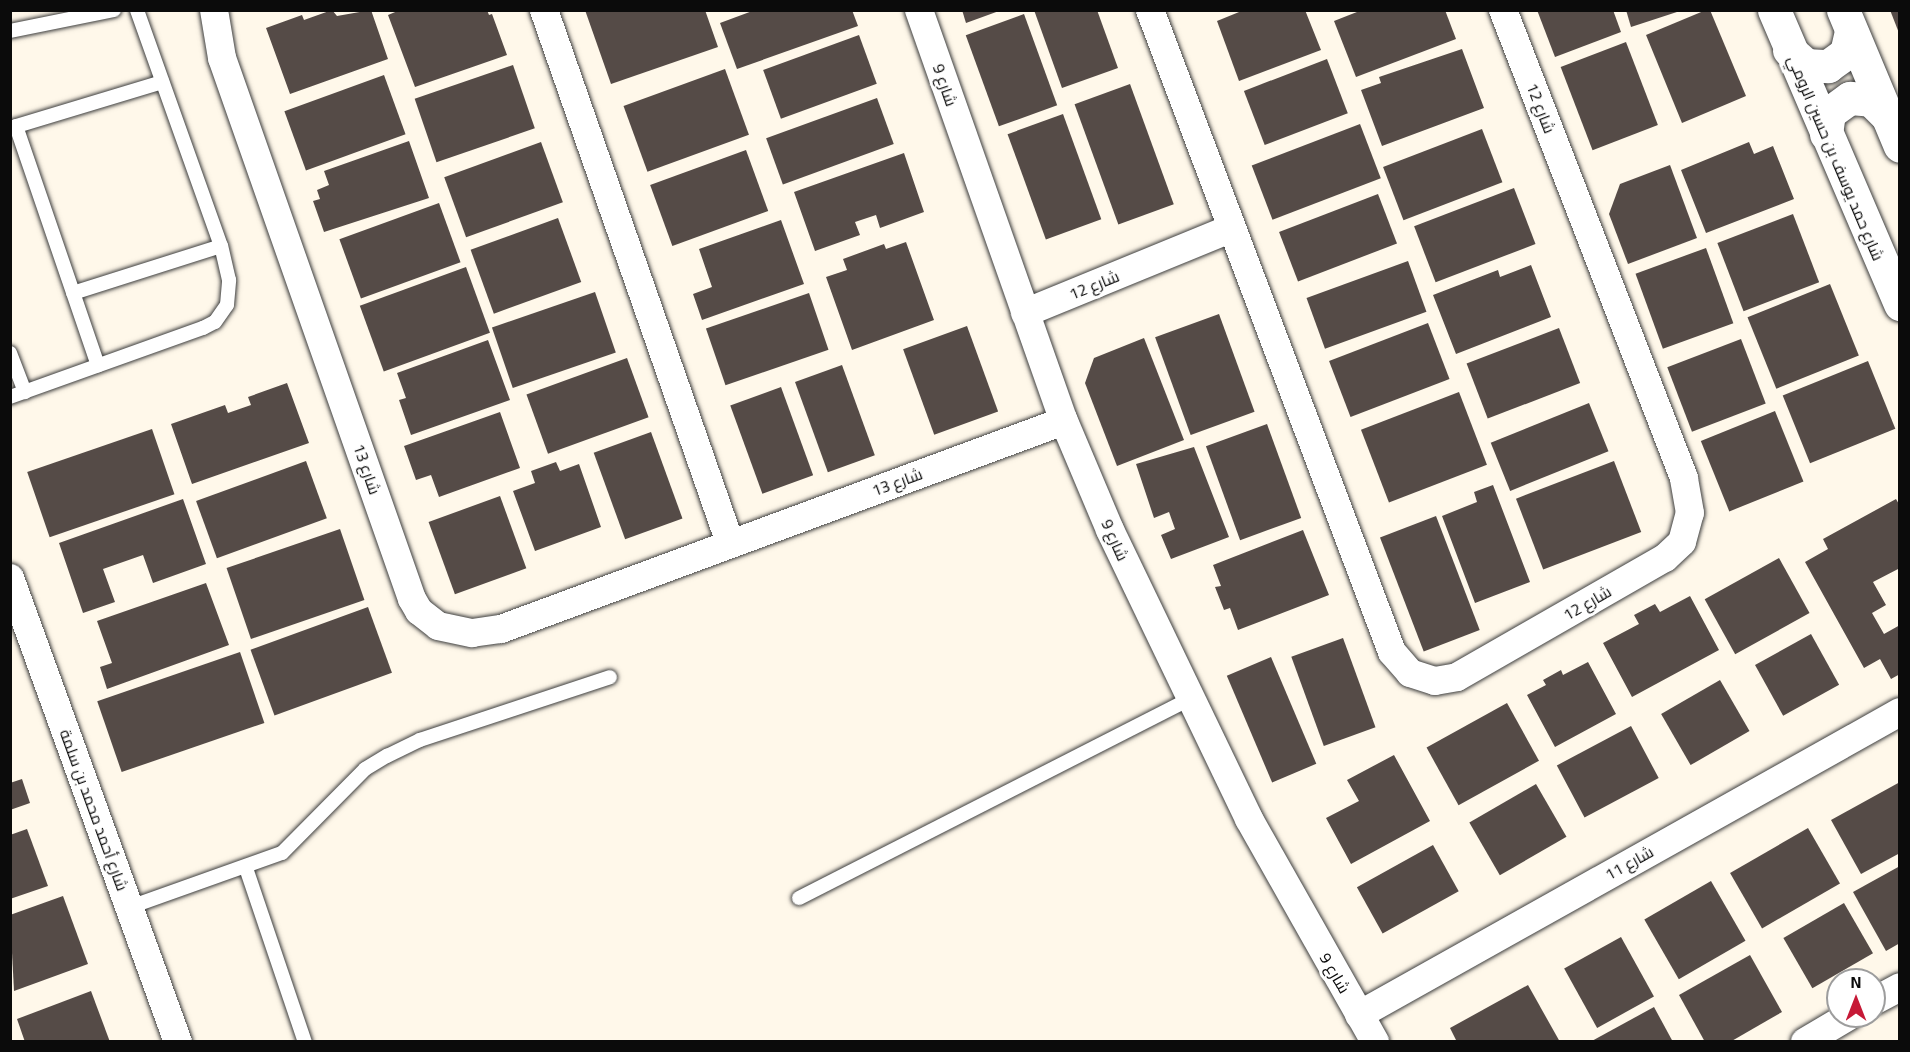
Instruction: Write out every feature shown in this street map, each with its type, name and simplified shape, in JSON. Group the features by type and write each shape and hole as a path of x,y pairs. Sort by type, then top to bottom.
{"street":[{"name":"شارع 13","path":"214,10 222,58 419,611 450,630 485,633 1064,421"},
{"path":"544,10 730,543"},
{"name":"شارع 9","path":"919,10 1064,421 1189,699 1293,901 1375,1041"},
{"name":"شارع 12","path":"1150,10 1230,228 1392,652 1410,673 1435,681 1457,677 1670,554 1682,542 1689,524 1684,478 1503,10"},
{"name":"شارع حمد يوسف بن حسين الرومي","path":"1774,10 1789,50 1899,304"},
{"path":"1789,50 1806,65 1828,66 1846,53 1847,21"},
{"path":"1847,21 1899,146"},
{"path":"1826,134 1829,114 1850,98 1871,100 1886,115"},
{"name":"شارع 12","path":"1025,313 1230,228"},
{"name":"شارع أحمد محمد بن سلمة","path":"13,594 178,1041"},
{"name":"شارع 11","path":"1359,1015 1899,712"},
{"path":"1805,1041 1828,1028"}],"lane":[{"path":"10,32 114,10"},
{"path":"10,397 215,322 227,305 229,292 221,246 137,10"},
{"path":"98,365 13,127 162,82"},
{"path":"73,293 221,246"},
{"path":"10,353 25,392"},
{"path":"130,907 246,868 282,853 364,770 420,740 610,677"},
{"path":"799,898 1189,699"},
{"path":"246,868 305,1041"}],"building":[{"path":"332,10 337,16 371,10 388,59 290,94 266,28 302,15 304,20"},
{"path":"400,10 487,10 489,15 492,14 507,55 415,87 388,15"},
{"path":"585,10 705,10 718,47 611,84"},
{"path":"755,10 852,10 858,26 737,69 720,23"},
{"path":"962,10 999,10 999,11 966,23"},
{"path":"1034,10 1097,10 1118,68 1062,88"},
{"path":"1244,10 1305,10 1321,50 1239,81 1217,21"},
{"path":"1362,10 1445,10 1456,39 1356,77 1334,21"},
{"path":"1537,10 1613,10 1621,32 1555,57"},
{"path":"1626,10 1680,10 1680,11 1631,27"},
{"path":"1710,10 1746,96 1682,123 1646,35"},
{"path":"1890,10 1900,10 1900,33 1899,33"},
{"path":"1024,14 1057,105 999,126 966,35"},
{"path":"859,35 877,84 781,119 763,70"},
{"path":"1626,42 1658,125 1593,150 1561,67"},
{"path":"1462,49 1484,108 1382,146 1361,90 1381,83 1379,77"},
{"path":"1327,59 1348,113 1265,145 1244,91"},
{"path":"513,65 535,128 436,162 415,99"},
{"path":"725,69 749,135 647,172 624,106"},
{"path":"384,75 406,134 306,170 284,111"},
{"path":"1130,84 1174,204 1118,224 1075,104"},
{"path":"877,98 894,144 783,184 766,138"},
{"path":"1063,114 1101,219 1046,239 1008,134"},
{"path":"1360,124 1381,178 1272,220 1252,166"},
{"path":"1482,129 1502,182 1403,220 1383,167"},
{"path":"409,141 429,198 324,232 313,201 320,199 317,190 329,185 324,171"},
{"path":"541,142 563,202 466,237 444,177"},
{"path":"1749,142 1754,154 1773,146 1794,199 1706,233 1681,170"},
{"path":"746,150 768,211 672,246 650,185"},
{"path":"904,153 924,212 880,228 876,215 855,222 860,235 815,251 794,192"},
{"path":"1670,165 1697,238 1628,264 1609,214 1620,184"},
{"path":"1514,188 1536,244 1436,282 1414,226"},
{"path":"1378,194 1397,243 1298,281 1279,232"},
{"path":"439,203 461,262 361,298 339,239"},
{"path":"1793,214 1819,282 1744,311 1717,243"},
{"path":"558,218 581,282 494,314 471,250"},
{"path":"781,220 804,284 702,320 693,294 712,287 699,249"},
{"path":"906,242 934,320 852,350 826,277 847,270 843,259 884,244 886,249"},
{"path":"1706,248 1733,323 1663,349 1636,274"},
{"path":"1408,261 1426,312 1325,349 1307,298"},
{"path":"1531,265 1551,317 1456,354 1433,295 1498,270 1500,277"},
{"path":"466,267 490,333 384,371 360,306"},
{"path":"1830,284 1859,355 1776,389 1747,317"},
{"path":"595,292 616,353 513,388 492,327"},
{"path":"809,293 829,350 725,385 706,328"},
{"path":"1219,314 1255,412 1191,435 1155,337"},
{"path":"1428,323 1450,379 1351,417 1329,361"},
{"path":"967,326 998,412 934,435 903,349"},
{"path":"1559,328 1580,383 1488,419 1467,363"},
{"path":"1144,338 1184,440 1117,466 1085,383 1094,358"},
{"path":"1741,339 1766,403 1692,432 1667,367"},
{"path":"488,340 510,400 411,435 399,400 406,398 397,373"},
{"path":"627,358 649,417 548,454 526,395"},
{"path":"1868,361 1895,429 1810,463 1783,395"},
{"path":"842,365 875,455 828,472 795,382"},
{"path":"287,383 309,443 192,484 171,424 225,405 228,413 251,405 248,397"},
{"path":"781,387 813,475 762,494 730,405"},
{"path":"1459,392 1487,465 1389,502 1361,430"},
{"path":"1589,403 1608,451 1510,491 1491,443"},
{"path":"1775,411 1803,481 1729,511 1701,441"},
{"path":"500,412 520,468 439,497 431,475 416,480 404,446"},
{"path":"1267,424 1301,518 1240,540 1206,446"},
{"path":"152,429 174,494 50,537 27,472"},
{"path":"651,432 682,518 625,539 594,453"},
{"path":"1194,447 1229,537 1171,559 1161,535 1175,529 1169,512 1154,518 1136,464"},
{"path":"306,461 327,518 217,558 196,501"},
{"path":"1614,461 1641,532 1543,570 1516,499"},
{"path":"556,462 560,471 579,464 601,527 535,551 513,491 535,483 531,471"},
{"path":"1493,485 1530,582 1475,603 1442,516 1477,502 1474,492"},
{"path":"500,496 526,568 455,594 429,522"},
{"path":"183,499 206,564 153,583 143,555 103,569 115,602 83,613 59,543"},
{"path":"1896,499 1900,506 1900,568 1873,582 1886,605 1872,613 1884,634 1900,625 1900,674 1891,679 1880,659 1864,668 1805,562 1828,549 1823,539"},
{"path":"1436,516 1480,630 1424,651 1380,538"},
{"path":"340,529 364,600 251,639 227,568"},
{"path":"1303,530 1329,595 1238,630 1230,608 1224,610 1215,587 1221,586 1213,565"},
{"path":"1779,558 1810,613 1735,654 1705,599"},
{"path":"206,583 229,645 107,689 100,667 112,663 97,621"},
{"path":"1690,596 1719,650 1632,697 1603,643 1639,624 1634,615 1655,604 1660,612"},
{"path":"368,607 392,673 274,716 251,650"},
{"path":"1811,634 1839,685 1783,716 1755,665"},
{"path":"1343,638 1375,727 1324,746 1291,657"},
{"path":"240,652 264,723 122,772 97,701"},
{"path":"1271,657 1316,764 1272,783 1227,676"},
{"path":"1588,662 1616,714 1555,747 1527,695 1546,685 1543,680 1561,670 1563,675"},
{"path":"1720,680 1750,731 1691,765 1661,714"},
{"path":"1507,703 1539,761 1459,805 1427,748"},
{"path":"1631,726 1659,778 1585,818 1557,765"},
{"path":"1394,755 1430,821 1351,864 1326,818 1359,801 1347,780"},
{"path":"22,779 30,803 10,810 10,783"},
{"path":"1900,782 1900,853 1861,874 1831,820"},
{"path":"1536,784 1566,837 1500,875 1469,822"},
{"path":"1808,828 1840,883 1762,928 1730,873"},
{"path":"27,829 48,886 10,899 10,835"},
{"path":"1433,845 1459,891 1383,934 1357,887"},
{"path":"1900,866 1900,943 1886,951 1853,892"},
{"path":"1711,881 1746,941 1679,979 1644,920"},
{"path":"63,896 88,964 14,991 10,915"},
{"path":"1844,903 1873,953 1847,968 1826,968 1826,980 1812,988 1783,938"},
{"path":"1621,937 1654,996 1597,1028 1564,969"},
{"path":"1750,955 1782,1012 1730,1042 1705,1042 1679,995"},
{"path":"1528,985 1560,1042 1457,1042 1450,1028"},
{"path":"91,991 110,1042 25,1042 17,1019"},
{"path":"1654,1007 1673,1042 1590,1042"}]}
